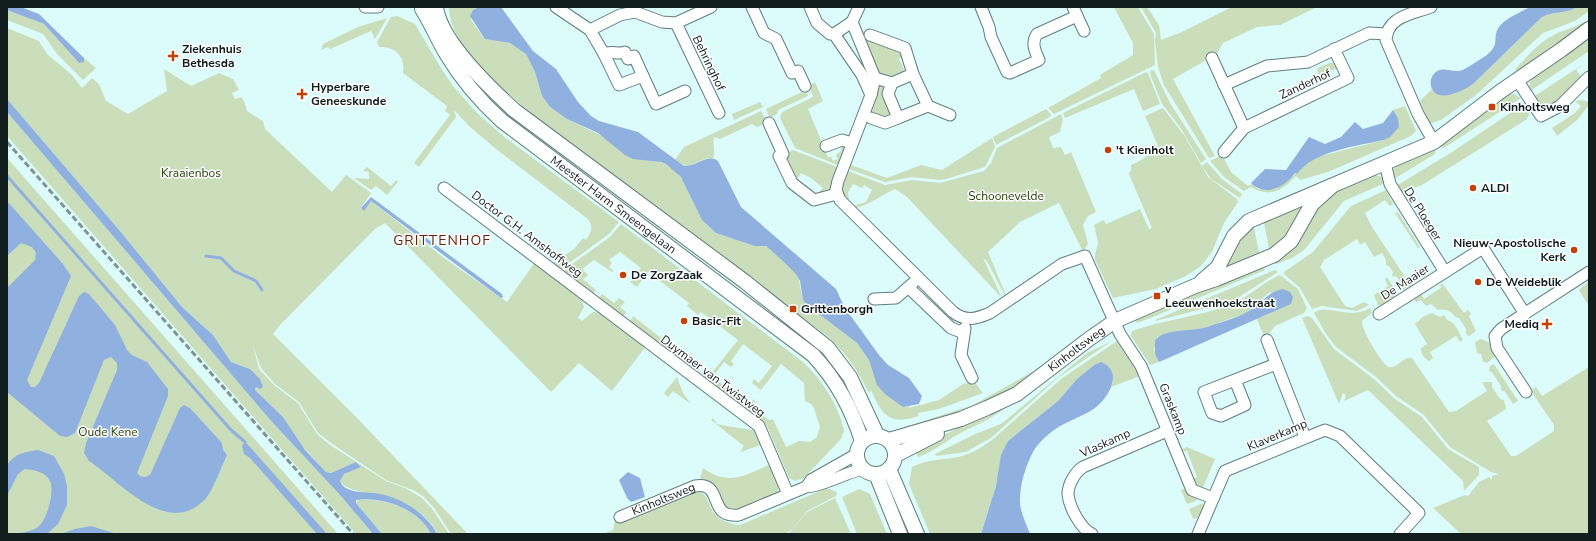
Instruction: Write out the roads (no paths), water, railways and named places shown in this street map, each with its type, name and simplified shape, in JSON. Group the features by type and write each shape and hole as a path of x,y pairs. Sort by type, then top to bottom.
{"street":[{"path":"365,7 378,7"},
{"name":"Meester Harm Smeengelaan","path":"425,7 445,29 462,55 488,86 514,110 744,281 828,348 850,377 883,438"},
{"name":"Meester Harm Smeengelaan","path":"425,7 446,54 473,92 502,121 813,355 839,387 847,401 862,441"},
{"path":"752,7 764,33 776,39 792,73 798,71 805,86"},
{"path":"810,7 816,23 830,34 834,34 862,75 871,96"},
{"path":"834,34 852,22 859,7"},
{"path":"981,7 989,27 990,37 1007,72 1010,73 1039,60 1034,48 1037,34 1075,12 1084,31"},
{"path":"1431,7 1410,14 1394,22 1390,25 1386,34 1387,44 1411,95 1418,114 1434,142"},
{"path":"561,8 590,30 619,85 643,76"},
{"path":"590,30 620,15 635,12 666,23 676,23 707,8"},
{"path":"852,22 875,78 871,96 838,181 837,194 842,203 953,312 967,319 961,355 972,378"},
{"name":"Behringhof","path":"676,23 719,113"},
{"name":"Kinholtsweg","path":"1195,286 1218,267 1234,236 1249,222 1434,142 1589,28"},
{"name":"Zanderhof","path":"1224,85 1267,66 1308,62 1369,33 1386,34"},
{"name":"Kinholtsweg","path":"1561,50 1589,34"},
{"path":"870,35 905,48 913,74 928,106 950,115"},
{"name":"Zanderhof","path":"1224,152 1244,128 1348,78 1334,50"},
{"path":"604,54 609,51 621,54 625,52 628,59 634,56 656,104 685,91"},
{"path":"1212,58 1244,128"},
{"path":"875,78 892,83 913,74"},
{"path":"1517,80 1541,116 1560,106 1589,77"},
{"path":"892,83 888,94 898,118"},
{"path":"871,118 885,123 928,106"},
{"path":"768,123 783,154 779,156 792,183 814,200 837,194"},
{"path":"826,146 842,140 852,143"},
{"name":"De Ploeger","path":"1385,163 1390,184 1445,272"},
{"name":"Kinholtsweg","path":"896,455 937,434 961,419 1017,394 1089,339 1115,322 1195,286 1216,280 1280,252 1296,234 1312,204 1332,186"},
{"name":"Doctor G.H. Amshoffweg","path":"444,188 593,301"},
{"path":"1445,272 1483,248 1525,314"},
{"name":"Graskamp","path":"967,319 978,318 990,313 1062,264 1085,256 1115,322 1141,366 1192,490 1213,498"},
{"name":"De Maaier","path":"1379,314 1445,272"},
{"path":"1526,392 1497,348 1495,340 1497,332 1589,272"},
{"path":"874,299 896,298 909,288 918,278"},
{"path":"909,288 950,328 964,334"},
{"name":"Duymaer van Twistweg","path":"593,301 759,426 788,494"},
{"path":"1267,340 1305,437"},
{"path":"1235,380 1276,364"},
{"name":"Kinholtsweg","path":"883,438 961,419"},
{"name":"Vlaskamp","path":"1092,534 1081,526 1069,498 1068,492 1076,473 1083,467 1168,430"},
{"name":"Klaverkamp","path":"1198,534 1225,471 1325,430 1340,436 1419,513 1400,534"},
{"path":"869,436 883,438 894,447 896,455 894,463 889,469 876,474 869,473 863,469 858,462 858,447 862,441 869,436"},
{"name":"Kinholtsweg","path":"806,487 811,480 857,454"},
{"name":"Kinholtsweg","path":"620,517 695,486 703,485 709,488 723,513 730,516 739,515 806,487 814,487 848,472 863,469"},
{"path":"889,469 917,534"},
{"path":"876,474 900,534"}],"water":[{"path":"7,7 21,7 39,14 84,58 84,62 79,63 44,24 7,10"},
{"path":"479,7 501,7 533,51 556,69 578,102 591,116 599,121 638,132 684,166 693,165 705,159 714,159 718,161 741,207 836,289 845,308 879,355 888,365 909,378 922,396 919,404 903,407 885,394 877,385 869,360 857,343 806,304 803,300 800,281 796,274 766,246 755,246 716,233 702,220 681,177 666,164 661,162 633,159 625,155 598,133 567,119 550,107 542,96 535,72 526,54 510,43 485,39 470,16 473,10"},
{"path":"1530,7 1577,7 1568,11 1542,17 1469,87 1457,93 1444,96 1438,95 1434,92 1431,82 1432,76 1436,72 1439,70 1461,71 1486,56 1495,44 1496,33 1499,27 1510,18"},
{"path":"7,99 120,231 182,307 213,335 231,362 250,369 260,379 263,387 260,389 256,387 255,390 283,417 305,450 326,472 331,473 356,462 361,467 344,474 340,481 347,489 357,492 380,494 405,503 427,520 437,534 431,534 418,518 399,506 377,500 356,500 356,503 382,534 373,534 340,495 272,422 7,112"},
{"path":"1393,110 1398,118 1399,127 1390,137 1384,140 1349,147 1324,155 1304,166 1297,174 1295,173 1285,183 1274,189 1262,189 1251,183 1265,169 1286,170 1309,137 1325,144 1341,137 1355,122 1363,129 1383,123"},
{"path":"371,197 502,294 503,297 501,298 371,201 364,211 361,208"},
{"path":"7,201 63,264 71,276 27,380 31,387 35,387 39,383 79,296 84,292 89,294 115,325 127,350 132,355 147,362 168,389 168,396 137,473 138,475 141,477 146,477 150,475 180,408 184,405 190,408 222,443 223,450 227,455 213,487 207,497 192,509 177,513 161,510 146,503 130,493 89,461 84,453 86,443 117,370 117,363 111,357 104,360 75,433 67,437 60,436 7,392 7,288 35,260 36,253 32,247 21,243 7,256"},
{"path":"1283,289 1290,292 1293,297 1291,304 1159,362 1155,354 1155,341 1164,334 1201,329 1238,317 1257,306 1272,293"},
{"path":"1101,362 1108,366 1112,372 1113,378 1112,385 1105,398 1095,408 1054,430 1040,443 1030,457 1022,481 1020,503 1030,534 981,534 996,486 1001,455 1008,441 1058,401 1077,379 1094,365"},
{"path":"245,442 327,534 317,534 250,458 244,454 242,446"},
{"path":"38,450 54,456 64,474 67,486 67,505 58,524 47,534 8,534 35,529 41,523 47,512 52,491 50,481 46,475 39,472 25,469 18,474 7,496 7,465 13,458 25,452"},
{"path":"628,472 640,478 645,497 631,502 627,498 619,480"},
{"path":"91,526 117,534 61,534 75,529"}],"waterway":[{"path":"7,176 231,430 245,442"},
{"path":"206,256 221,258 234,271 256,281 262,290"}],"railway":[{"path":"7,142 353,534"}],"place":[{"name":"Ziekenhuis Bethesda","path":"173,56"},
{"name":"Hyperbare Geneeskunde","path":"302,94"},
{"name":"Kinholtsweg","path":"1492,107"},
{"name":"'t Kienholt","path":"1108,150"},
{"name":"ALDI","path":"1473,188"},
{"name":"Nieuw-Apostolische Kerk","path":"1574,250"},
{"name":"De ZorgZaak","path":"623,275"},
{"name":"De Weideblik","path":"1478,282"},
{"name":"v Leeuwenhoekstraat","path":"1157,296"},
{"name":"Grittenborgh","path":"793,309"},
{"name":"Basic-Fit","path":"684,321"},
{"name":"Mediq","path":"1547,324"}],"district":[{"name":"GRITTENHOF","path":"442,240"}],"park label":[{"name":"Kraaienbos","path":"191,173"},
{"name":"Schoonevelde","path":"1006,196"},
{"name":"Oude Kene","path":"108,432"}]}
